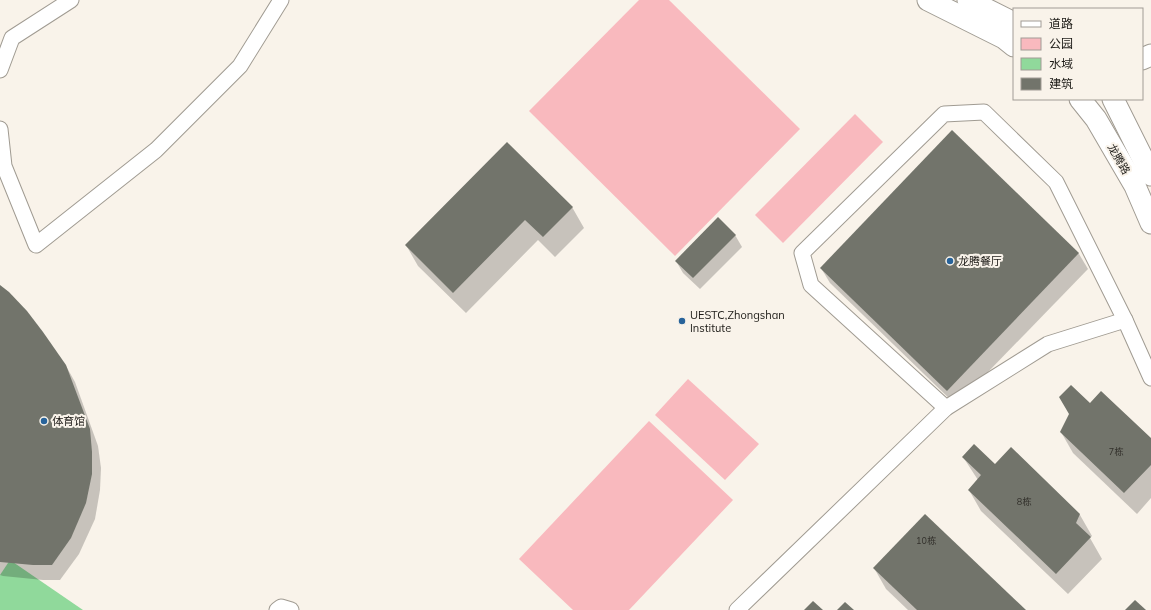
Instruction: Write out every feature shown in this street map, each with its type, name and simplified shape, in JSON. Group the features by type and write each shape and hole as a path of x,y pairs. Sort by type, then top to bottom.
{"street":[{"path":"0,70 12,38 71,0"},
{"path":"0,129 4,166 36,245 156,150 240,66 281,0"},
{"path":"928,0 1004,38 1013,45"},
{"path":"968,0 1013,22"},
{"name":"龙腾路","path":"1081,100 1096,119 1135,186 1151,223"},
{"name":"龙腾路","path":"1114,100 1151,175"},
{"path":"946,408 811,284 802,253 944,114 984,112 1056,182 1125,320 1151,378"},
{"path":"737,610 946,408 1048,344 1125,320"},
{"path":"277,610 281,607 291,610"}],"green space":[{"path":"639,0 669,0 800,129 675,256 529,111"},
{"path":"855,114 883,142 783,243 755,215"},
{"path":"688,379 759,444 725,480 655,415"},
{"path":"649,421 733,500 629,610 573,610 519,559"}],"water":[{"path":"10,560 83,610 0,610 0,575"}],"building":[{"name":"龙腾餐厅","path":"952,130 1079,253 947,391 820,268"},
{"path":"507,142 573,207 543,237 525,220 453,293 405,245"},
{"path":"718,217 736,235 693,278 675,261"},
{"name":"体育馆","path":"0,285 9,292 27,311 66,365 90,429 92,474 86,503 71,538 52,565 0,562"},
{"path":"1071,385 1090,403 1101,391 1151,438 1151,465 1124,493 1060,432 1069,414 1059,397"},
{"path":"974,444 995,464 1011,447 1080,514 1076,523 1091,537 1056,574 968,490 981,475 962,457"},
{"path":"925,514 1026,610 917,610 873,568"},
{"path":"1135,600 1146,610 1125,610"},
{"path":"813,601 823,610 804,610"},
{"path":"845,602 854,610 837,610"}],"place":[{"name":"龙腾餐厅","path":"950,261"},
{"name":"UESTC,Zhongshan Institute","path":"682,321"},
{"name":"体育馆","path":"44,421"}]}
